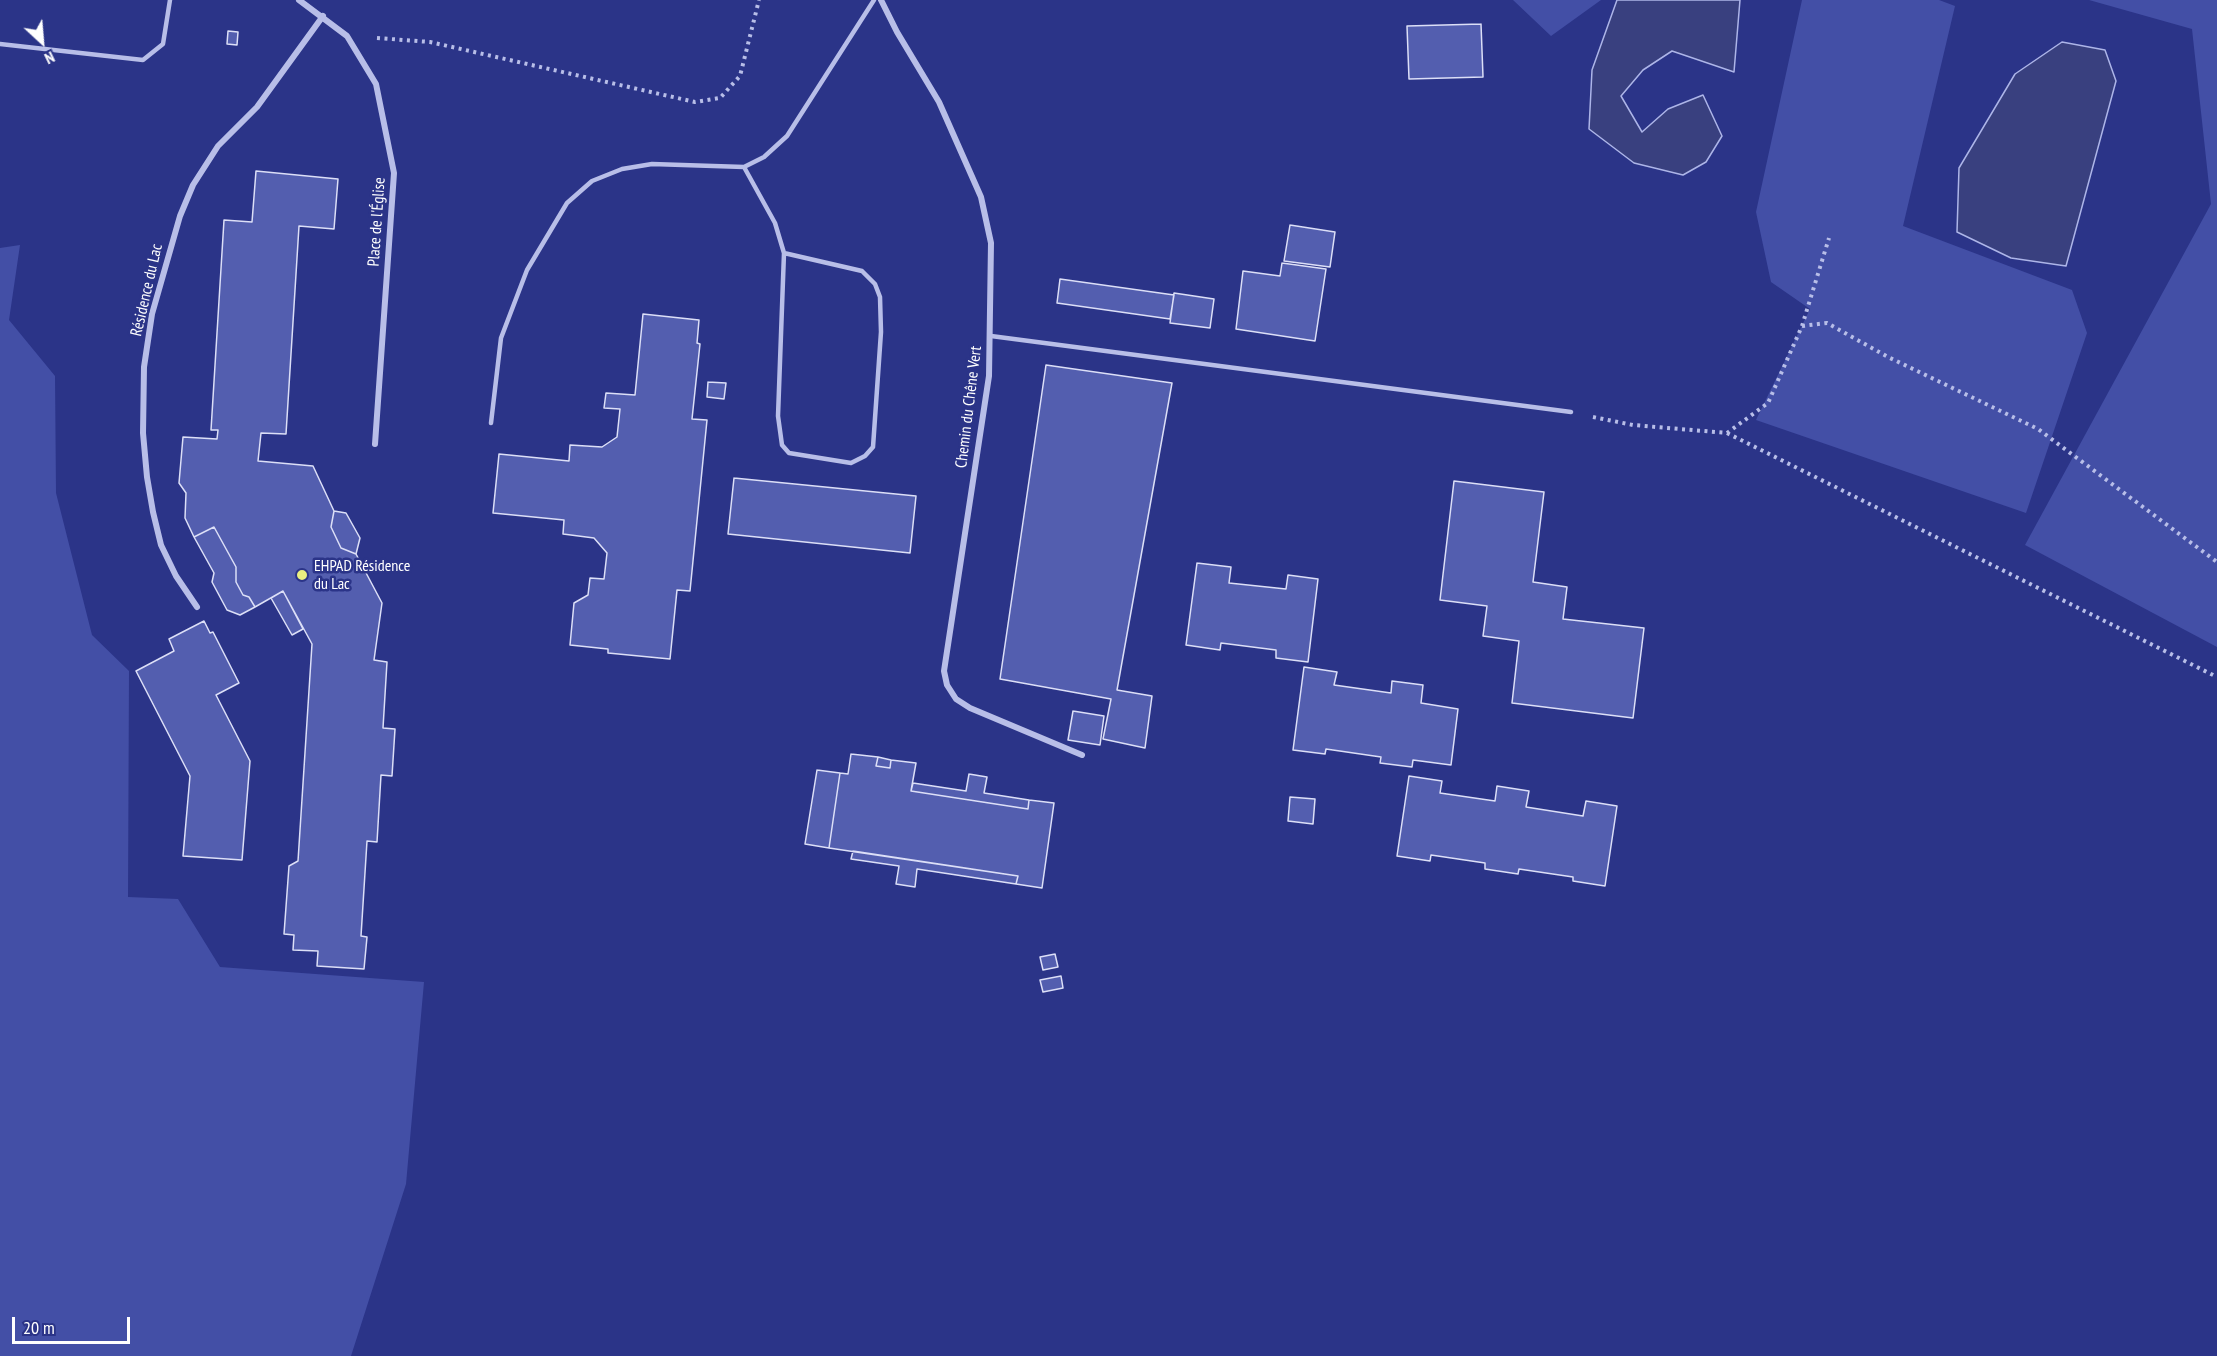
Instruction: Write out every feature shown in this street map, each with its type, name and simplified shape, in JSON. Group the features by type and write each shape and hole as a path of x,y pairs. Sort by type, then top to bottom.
{"street":[{"name":"Place de l'Église","path":"299,0 347,36 376,84 394,172 375,444"},
{"name":"Chemin du Chêne Vert","path":"881,0 897,32 939,102 981,197 991,243 989,376 944,671 947,685 956,699 970,708 1082,755"},
{"name":"Résidence du Lac","path":"197,607 176,576 161,545 147,477 143,434 144,367 153,314 180,216 194,185 218,146 257,107 323,16"}],"lane":[{"path":"0,44 143,60 163,44 170,0"},
{"path":"491,423 501,338 527,270 567,203 592,180 622,169 652,164 744,167 764,157 787,136 874,0"},
{"path":"744,167 775,223 784,254 778,416 782,445 789,453 851,463 865,456 873,447 881,332 880,297 875,284 862,271 784,254"},
{"path":"991,336 1571,412"}],"path":[{"path":"347,36 430,42 695,102 720,98 740,76 759,0"},
{"path":"1727,433 1768,403 1802,326 1829,238"},
{"path":"1802,326 1827,323 1888,357 2038,429 2217,562"},
{"path":"1571,412 1633,425 1727,433 2217,677"}],"shaded area":[{"path":"1513,0 1601,0 1551,36"},
{"path":"1617,0 1740,0 1734,72 1672,51 1643,70 1621,96 1642,132 1668,109 1703,95 1722,136 1706,162 1683,175 1634,163 1589,129 1592,70"},
{"path":"1802,0 1939,0 1955,6 1903,226 2072,290 2087,333 2026,513 1756,420 1810,309 1771,282 1756,212"},
{"path":"2089,0 2217,0 2217,647 2025,545 2211,204 2192,29"},
{"path":"2062,42 2105,50 2116,81 2066,266 2011,258 1957,232 1959,168 2015,74"},
{"path":"20,245 9,320 55,376 56,493 92,635 129,671 128,897 178,899 220,967 424,982 406,1184 351,1356 0,1356 0,248"}],"building":[{"path":"1481,24 1483,77 1409,79 1407,26"},
{"path":"228,31 238,32 237,45 227,44"},
{"name":"EHPAD Résidence du Lac","path":"256,171 338,179 334,229 299,226 286,434 261,433 258,461 313,466 334,511 331,527 341,548 356,554 382,603 374,660 387,662 383,728 395,729 392,776 381,775 377,842 367,841 361,936 367,937 364,969 317,966 318,951 293,950 294,935 284,934 289,866 298,861 312,644 283,591 255,607 249,597 243,595 236,582 236,567 214,527 194,537 185,518 186,493 179,483 183,437 217,439 218,430 211,430 224,220 252,222"},
{"path":"1290,225 1335,232 1330,267 1284,261"},
{"path":"1282,263 1326,269 1315,341 1236,329 1243,271 1280,276"},
{"path":"1060,279 1174,295 1170,319 1057,303"},
{"path":"1174,293 1214,299 1210,328 1170,323"},
{"path":"643,314 699,320 697,343 700,344 692,419 707,420 690,591 677,590 670,659 608,653 608,649 570,645 574,603 588,595 590,578 604,579 607,553 594,538 563,534 564,520 493,513 499,454 569,461 570,445 602,447 617,437 620,409 604,408 606,393 635,395"},
{"path":"1046,365 1172,383 1117,690 1152,696 1145,748 1103,739 1111,699 1000,679"},
{"path":"708,382 726,383 724,399 707,397"},
{"path":"734,478 916,496 910,553 728,534"},
{"path":"1454,481 1544,492 1533,582 1567,587 1563,619 1644,628 1633,718 1512,703 1519,641 1483,636 1487,606 1440,600"},
{"path":"334,511 346,513 360,538 356,554 341,548 331,527"},
{"path":"214,527 236,567 236,582 243,595 249,597 255,607 240,615 227,610 212,582 214,573 194,537"},
{"path":"1197,563 1231,567 1229,583 1286,589 1288,575 1318,579 1308,662 1276,658 1276,650 1221,643 1220,650 1186,645"},
{"path":"283,591 303,629 292,635 271,598"},
{"path":"204,621 210,633 213,632 239,683 216,695 250,761 242,860 183,856 190,776 136,671 174,651 169,639"},
{"path":"1304,667 1337,672 1334,685 1391,693 1392,681 1423,685 1421,703 1458,709 1451,765 1413,760 1412,767 1380,763 1381,757 1326,749 1325,754 1293,750"},
{"path":"1073,711 1104,716 1100,745 1068,740"},
{"path":"851,754 878,757 876,766 890,768 891,760 916,763 911,791 1028,809 1029,800 1054,803 1042,888 1016,884 1018,876 829,848 840,773 848,774"},
{"path":"878,757 891,760 890,768 876,766"},
{"path":"817,770 840,773 829,848 805,844"},
{"path":"969,774 987,777 984,793 1029,800 1028,809 911,791 913,783 966,791"},
{"path":"1409,776 1442,781 1440,793 1495,801 1497,786 1529,791 1526,807 1583,816 1586,801 1617,806 1605,886 1573,881 1573,877 1519,869 1518,874 1485,869 1485,863 1431,855 1430,861 1397,856"},
{"path":"1290,797 1315,799 1313,824 1288,821"},
{"path":"853,851 1018,876 1016,884 917,869 915,887 896,884 899,866 851,859"},
{"path":"1055,954 1058,967 1043,970 1040,957"},
{"path":"1061,976 1063,988 1043,992 1040,980"}],"place":[{"name":"EHPAD Résidence du Lac","path":"302,575"}]}
